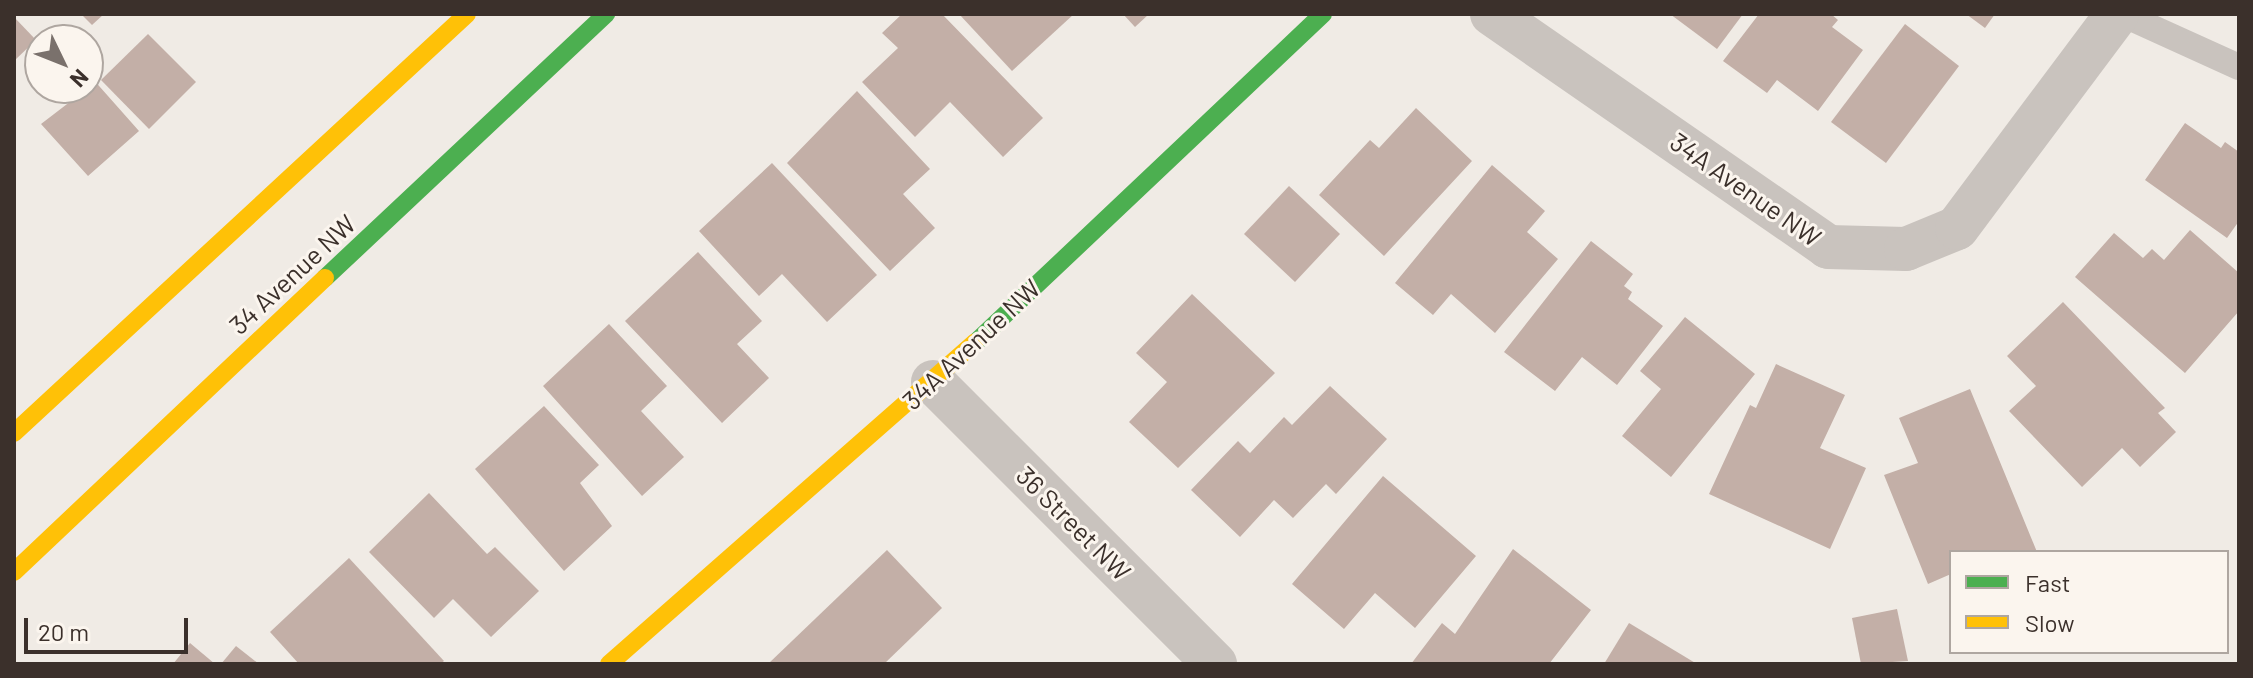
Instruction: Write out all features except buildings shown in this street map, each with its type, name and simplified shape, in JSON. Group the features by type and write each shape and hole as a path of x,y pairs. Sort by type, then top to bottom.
{"main road":[{"path":"14,433 467,14"},
{"name":"34 Avenue NW","path":"14,572 606,14"},
{"name":"34A Avenue NW","path":"609,664 933,382 1323,14"}],"street":[{"name":"34A Avenue NW","path":"1492,14 1828,247 1906,249 1957,228 2120,14"},
{"name":"36 Street NW","path":"933,382 1215,664"}],"lane":[{"path":"2120,14 2239,67"}],"traffic: fast":[{"path":"325,278 606,14"},
{"path":"975,343 1323,14"}],"traffic: slow":[{"path":"14,433 467,14"},
{"path":"14,572 325,278"},
{"path":"609,664 975,343"}]}
